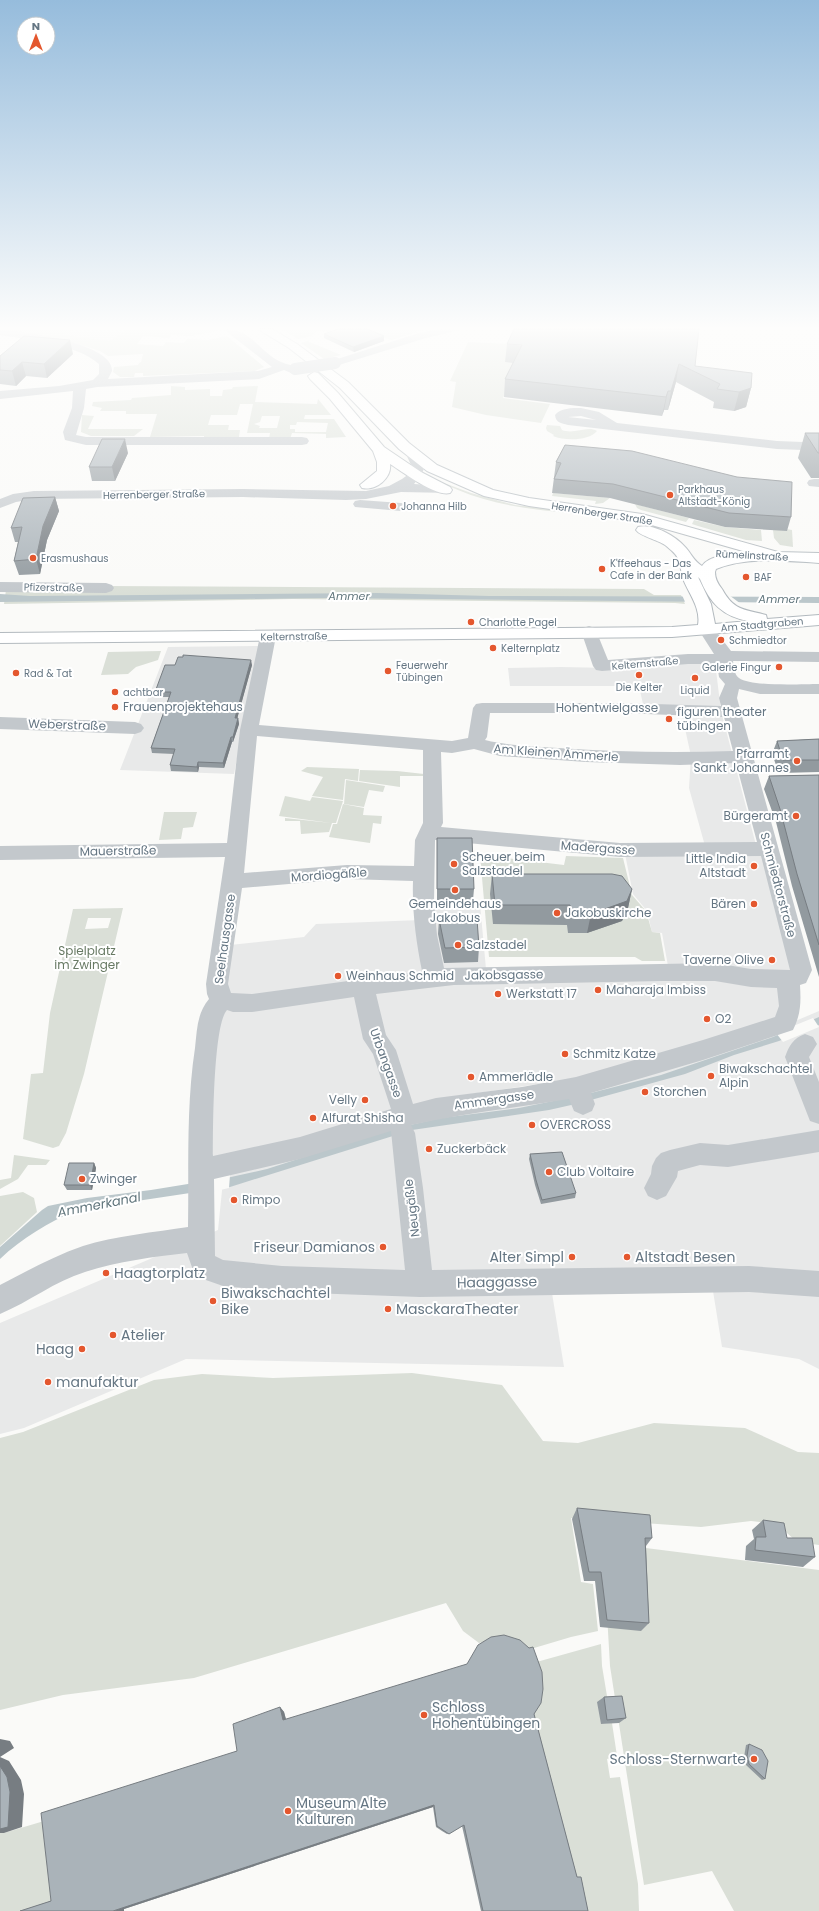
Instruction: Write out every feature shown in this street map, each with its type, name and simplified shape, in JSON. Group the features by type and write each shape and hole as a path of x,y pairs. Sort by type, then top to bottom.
{"street":[{"path":"74,418 69,432 70,437 76,439 111,441 302,441"},
{"path":"352,418 379,450 416,475 428,476 489,493"},
{"name":"Herrenberger Straße","path":"378,418 412,452 432,468 489,493 530,502 642,518 775,556"},
{"path":"612,425 777,445 803,446 819,444"},
{"path":"367,485 378,480 384,471 385,464 379,450"},
{"path":"412,452 418,465 416,475"},
{"name":"Herrenberger Straße","path":"392,489 411,480 416,475"},
{"name":"Herrenberger Straße","path":"309,494 367,485 398,477 416,475 446,490 487,504 514,510 649,531 664,537 680,550 687,563 707,576"},
{"name":"Herrenberger Straße","path":"1,501 34,495 309,494 327,496 366,495 392,489 414,488 446,490"},
{"name":"Herrenberger Straße","path":"327,496 330,502 338,504 401,507"},
{"name":"Rümelinstraße","path":"687,563 696,557 711,554 819,558"},
{"path":"775,556 721,561 707,569 707,576 720,604 725,608 742,615 791,622"},
{"path":"687,563 688,572 708,619 706,629 723,655 728,677 734,684 760,689 819,689"},
{"name":"Pfizerstraße","path":"0,587 106,588"},
{"name":"Am Stadtgraben","path":"706,629 819,620"},
{"path":"723,655 726,640 733,632 742,626"},
{"name":"Kelternstraße","path":"0,638 588,631 665,632 706,629"},
{"name":"Kelternstraße","path":"588,631 602,666 694,659 723,655"},
{"name":"Seelhausgasse","path":"202,1238 203,1197 200,1112 205,1055 211,1017 215,1008 223,1000 218,994 218,984 237,850 249,730 268,636"},
{"path":"723,655 819,657"},
{"name":"Schmiedtorstraße","path":"734,684 728,694 732,712 744,757 758,781 769,849 801,970 798,977 788,980"},
{"name":"Hohentwielgasse","path":"474,743 478,737 482,708 620,708 732,712"},
{"name":"Weberstraße","path":"0,723 135,728"},
{"name":"Am Kleinen Ämmerle","path":"249,730 458,747 474,743 500,750 567,756 674,758 744,757"},
{"path":"432,745 433,823 425,840 423,902 426,935 435,978"},
{"name":"Madergasse","path":"427,833 620,850 769,849"},
{"name":"Mauerstraße","path":"0,853 237,850"},
{"name":"Mordiogäßle","path":"233,881 302,877 347,872 424,874"},
{"name":"Jakobsgasse","path":"223,1000 242,1004 435,978 715,972 751,978 788,980"},
{"path":"788,980 790,1006 784,1023 812,1045 798,1051 797,1057 819,1112"},
{"name":"Urbangasse","path":"363,987 375,1039 384,1050 403,1125"},
{"name":"Ammergasse","path":"202,1170 403,1125 436,1109 522,1097 579,1094 678,1066 784,1023"},
{"name":"Neugäßle","path":"403,1125 420,1284"},
{"path":"657,1188 664,1177 665,1166 670,1161 700,1154 728,1156 819,1141"},
{"path":"0,1300 50,1273 84,1259 150,1245 202,1238"},
{"name":"Haaggasse","path":"202,1238 201,1255 204,1264 212,1270 223,1273 282,1279 420,1284 749,1279 819,1284"}],"shaded area":[{"path":"259,646 234,774 120,770 168,647"},
{"path":"715,662 721,711 756,845 705,846 689,788 691,756 680,706 643,704 639,686 510,686 508,668 610,668"},
{"path":"625,854 763,854 792,970 785,1020 580,1078 437,1099 312,1137 210,1160 211,1054 230,945 304,937 316,924 421,920 423,903 480,904 486,969 668,966 662,933 652,932 647,911 633,894"},
{"path":"819,1011 819,1369 799,1359 722,1347 713,1291 552,1293 564,1367 186,1359 24,1428 0,1434 0,1323 218,1230 224,1171 793,1022"}],"green space":[{"path":"82,418 93,418 88,429 143,429 134,436 91,436 81,432"},
{"path":"156,418 210,418 208,425 229,425 228,430 240,430 239,437 150,437"},
{"path":"250,418 261,418 260,422 254,424 260,426 259,428 277,428 279,418 334,419 346,437 326,438 326,434 292,433 290,439 269,439 270,433 247,433","holes":["297,422 328,423 326,432 295,432 295,429 290,429 290,425 296,425"]},
{"path":"508,418 543,418 541,423"},
{"path":"547,425 560,426 562,430 567,431 593,429 597,431 588,437 564,439 553,436 554,435 547,431"},
{"path":"436,480 471,493 515,505 588,513 592,515 507,505 474,496"},
{"path":"553,493 610,498 603,503 595,504 596,501 552,496"},
{"path":"635,504 689,518 686,522 641,510 637,508"},
{"path":"694,520 725,527 761,530 762,541 746,540 698,526 692,524"},
{"path":"773,530 792,530 793,547 780,545 774,538"},
{"path":"105,586 644,589 654,595 681,595 685,604 292,599 4,604 6,590"},
{"path":"161,651 158,660 136,667 128,674 101,675 108,652"},
{"path":"307,767 359,769 358,781 345,779 343,800 312,796 323,777 301,771"},
{"path":"360,770 397,771 424,774 424,776 400,776 400,787 359,781"},
{"path":"346,780 385,786 383,792 369,790 364,807 344,804"},
{"path":"285,796 310,801 312,797 343,801 336,823 332,823 329,832 301,834 300,821 285,821 285,818 331,823 279,816"},
{"path":"343,804 364,808 363,815 382,816 381,824 373,823 370,843 329,837 333,824 337,824"},
{"path":"164,812 197,812 193,827 183,828 181,839 159,840"},
{"path":"480,855 564,865 566,856 623,858 632,895 646,911 652,932 660,933 665,961 642,961 635,957 489,957"},
{"name":"Spielplatz im Zwinger","path":"123,908 84,1074 66,1133 59,1146 53,1148 23,1139 31,1074 43,1073 50,1013 73,909","holes":["88,918 111,918 108,928 85,929"]},
{"path":"14,1155 50,1160 46,1165 28,1165 18,1179 0,1189 0,1180 11,1178"},
{"path":"23,1192 34,1198 37,1212 0,1246 0,1196"},
{"path":"412,1373 502,1385 543,1441 578,1443 654,1423 745,1428 798,1452 819,1453 819,1545 797,1542 777,1524 751,1521 701,1527 571,1518 581,1582 593,1584 598,1631 571,1637 524,1651 500,1638 479,1643 463,1631 446,1603 194,1678 63,1695 0,1710 0,1438 23,1432 154,1380 202,1374 273,1378"},
{"path":"638,1547 819,1570 819,1911 734,1911 712,1871 644,1885 610,1666 607,1614 633,1630 641,1630"},
{"path":"601,1644 602,1666 608,1702 601,1724 612,1723 617,1756 607,1759 610,1778 620,1777 638,1884 639,1911 580,1911 530,1719 533,1663"},
{"path":"0,1779 4,1833 54,1818 64,1899 28,1911 0,1911"}],"water":[{"name":"Ammer","path":"377,593 489,596 819,597 819,603 326,598 0,602 0,594 30,596"},
{"name":"Ammerkanal","path":"819,1017 819,1025 779,1041 734,1055 685,1074 580,1103 549,1110 412,1130 230,1187 77,1210 36,1231 8,1251 0,1259 0,1247 48,1206 87,1198 151,1190 231,1177 267,1169 388,1130 441,1118 519,1108 587,1094 661,1075 773,1037"}],"pier":[{"path":"682,595 729,595 741,604 686,604"},
{"path":"813,1018 819,1027 783,1042 776,1033"},
{"path":"230,1175 229,1188 211,1192 191,1182"}],"building":[{"path":"805,433 819,433 819,453 818,453"},
{"path":"102,439 125,439 112,467 89,467"},
{"path":"565,445 632,451 737,477 792,482 791,517 729,513 613,484 554,479 561,463 556,462"},
{"path":"55,497 43,526 36,559 14,561 22,527 11,528 23,498"},
{"path":"183,655 251,660 235,718 238,718 233,737 231,737 223,763 198,762 197,767 170,765 175,749 151,748 171,692 155,692 165,665 175,665 178,657 183,657"},
{"path":"819,739 819,760 783,760 777,741"},
{"path":"819,775 819,945 769,776"},
{"path":"437,838 472,838 474,889 437,889"},
{"path":"492,874 612,874 622,876 632,889 627,901 591,914 571,914 570,905 495,905"},
{"path":"439,919 477,919 479,947 445,948"},
{"name":"Club Voltaire","path":"562,1152 576,1193 542,1200 530,1154"},
{"name":"Zwinger","path":"69,1163 94,1163 90,1185 64,1185"},
{"path":"577,1508 650,1515 652,1538 645,1538 649,1623 607,1620 601,1572 589,1572"},
{"path":"763,1520 784,1523 787,1538 812,1538 815,1557 755,1550 756,1537 766,1537"},
{"name":"Schloss Hohentübingen","path":"504,1635 520,1640 529,1648 533,1647 542,1672 543,1689 541,1703 534,1714 577,1877 581,1877 588,1911 483,1911 464,1825 449,1834 437,1826 434,1805 113,1911 20,1911 51,1901 41,1813 237,1751 233,1724 280,1707 283,1720 467,1664 478,1645 491,1637"},
{"path":"622,1696 626,1718 607,1720 604,1697"},
{"name":"Schloss-Sternwarte","path":"749,1744 762,1750 768,1761 765,1779 749,1764 747,1756"},
{"path":"0,1766 7,1777 10,1792 8,1827 0,1829"}],"place":[{"name":"Parkhaus Altstadt-König","path":"670,495"},
{"name":"Johanna Hilb","path":"393,506"},
{"name":"Erasmushaus","path":"33,558"},
{"name":"K'ffeehaus - Das Cafe in der Bank","path":"602,569"},
{"name":"BAF","path":"746,577"},
{"name":"Charlotte Pagel","path":"471,622"},
{"name":"Schmiedtor","path":"721,640"},
{"name":"Kelternplatz","path":"493,648"},
{"name":"Galerie Fingur","path":"779,667"},
{"name":"Feuerwehr Tübingen","path":"388,671"},
{"name":"Rad & Tat","path":"16,673"},
{"name":"Die Kelter","path":"639,675"},
{"name":"Liquid","path":"695,678"},
{"name":"achtbar","path":"115,692"},
{"name":"Frauenprojektehaus","path":"115,707"},
{"name":"figuren theater tübingen","path":"669,719"},
{"name":"Pfarramt Sankt Johannes","path":"797,761"},
{"name":"Bürgeramt","path":"796,816"},
{"name":"Scheuer beim Salzstadel","path":"454,864"},
{"name":"Little India Altstadt","path":"754,866"},
{"name":"Gemeindehaus Jakobus","path":"455,890"},
{"name":"Bären","path":"754,904"},
{"name":"Jakobuskirche","path":"557,913"},
{"name":"Salzstadel","path":"458,945"},
{"name":"Taverne Olive","path":"772,960"},
{"name":"Weinhaus Schmid","path":"338,976"},
{"name":"Maharaja Imbiss","path":"598,990"},
{"name":"Werkstatt 17","path":"498,994"},
{"name":"O2","path":"707,1019"},
{"name":"Schmitz Katze","path":"565,1054"},
{"name":"Biwakschachtel Alpin","path":"711,1076"},
{"name":"Ammerlädle","path":"471,1077"},
{"name":"Storchen","path":"645,1092"},
{"name":"Velly","path":"365,1100"},
{"name":"Alfurat Shisha","path":"313,1118"},
{"name":"OVERCROSS","path":"532,1125"},
{"name":"Zuckerbäck","path":"429,1149"},
{"name":"Club Voltaire","path":"549,1172"},
{"name":"Zwinger","path":"82,1179"},
{"name":"Rimpo","path":"234,1200"},
{"name":"Friseur Damianos","path":"383,1247"},
{"name":"Alter Simpl","path":"572,1257"},
{"name":"Altstadt Besen","path":"627,1257"},
{"name":"Haagtorplatz","path":"106,1273"},
{"name":"Biwakschachtel Bike","path":"213,1301"},
{"name":"MasckaraTheater","path":"388,1309"},
{"name":"Atelier","path":"113,1335"},
{"name":"Haag","path":"82,1349"},
{"name":"manufaktur","path":"48,1382"},
{"name":"Schloss Hohentübingen","path":"424,1715"},
{"name":"Schloss-Sternwarte","path":"754,1759"},
{"name":"Museum Alte Kulturen","path":"288,1811"}]}
